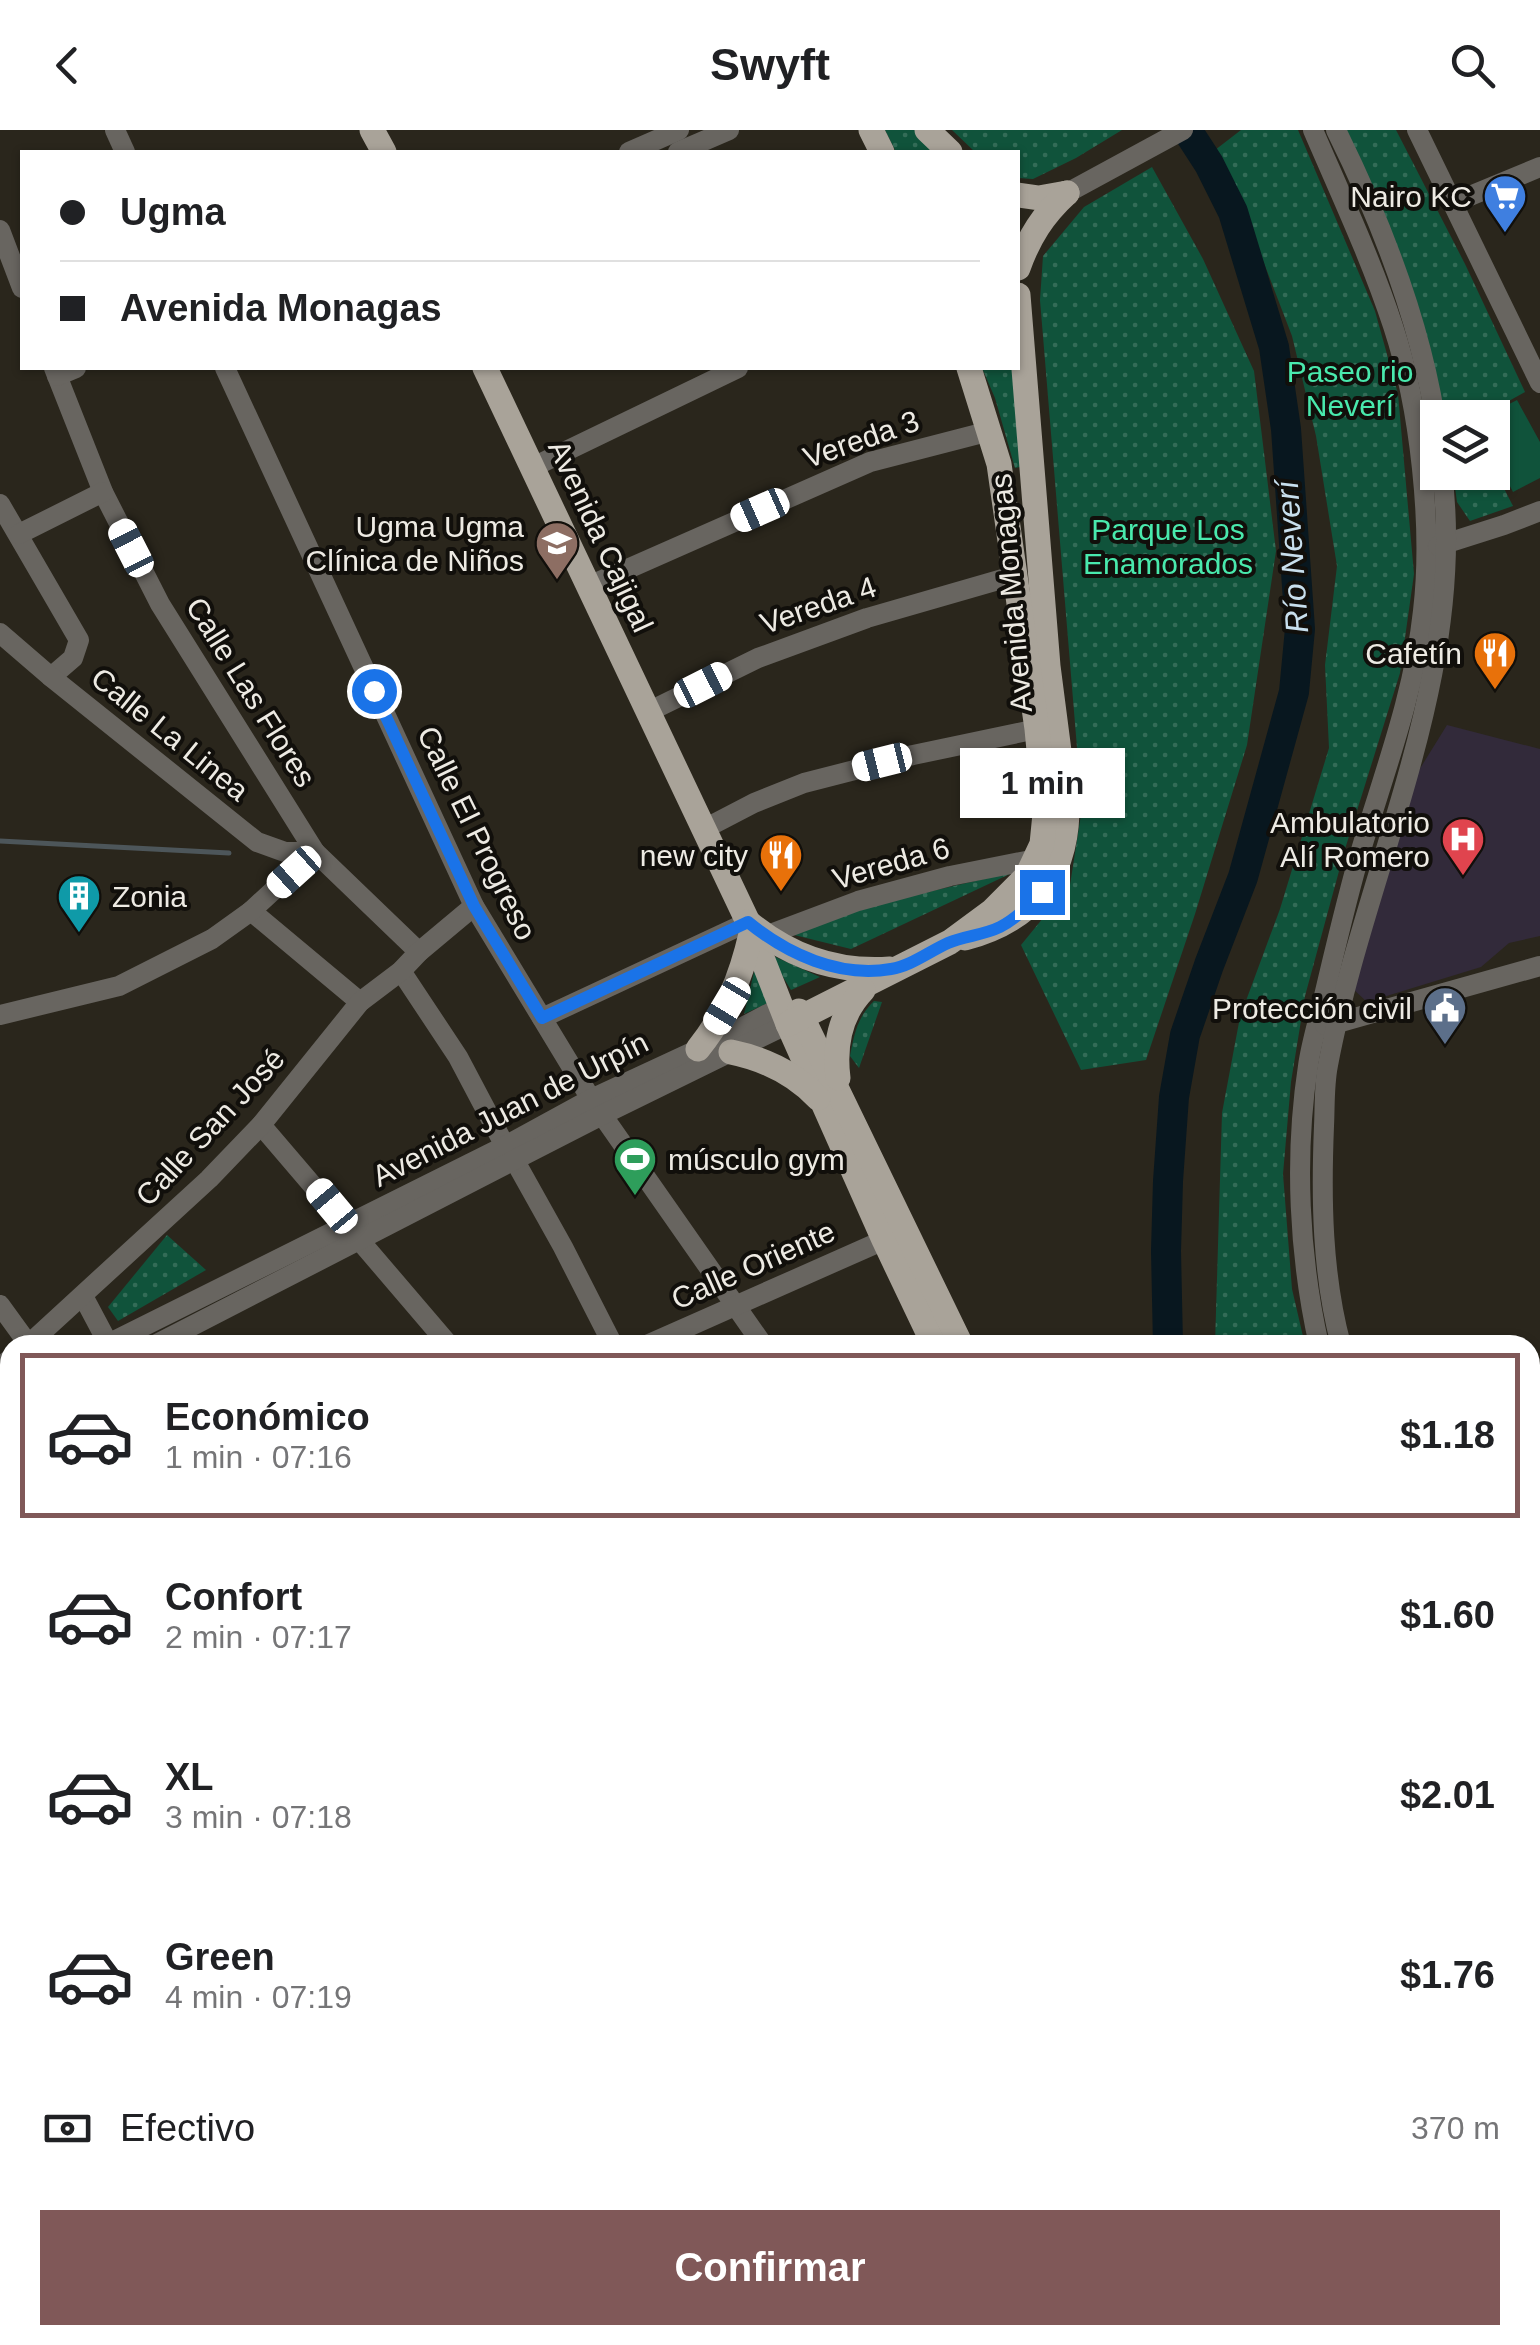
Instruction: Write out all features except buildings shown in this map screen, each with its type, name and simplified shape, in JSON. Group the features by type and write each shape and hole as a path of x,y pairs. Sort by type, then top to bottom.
{"main road":[{"path":"927,130 948,150"},
{"path":"1020,195 1039,198 1067,193"},
{"path":"1020,263 1036,227 1067,193"},
{"name":"Avenida Monagas","path":"791,1016 950,942 1000,927 1026,909 1057,867 1066,836 1067,814 1048,666 1020,320"},
{"name":"Avenida Cajigal","path":"487,370 836,1104"},
{"name":"Avenida Monagas","path":"950,942 992,910 1027,876 1042,844 1045,814 1000,464 970,370"},
{"path":"698,1049 733,994 754,930 784,948 826,965 883,975"},
{"path":"883,975 856,997 845,1016 838,1037 836,1104 884,1240 929,1335"},
{"path":"731,1052 784,1070 836,1104 956,1335"}],"street":[{"path":"645,150 686,145 729,130"},
{"path":"1067,193 1184,130"},
{"path":"1313,130 1371,265 1401,354 1413,398 1437,547"},
{"path":"1336,130 1394,264 1425,364 1431,400"},
{"path":"1418,130 1540,382"},
{"path":"1453,203 1540,167"},
{"path":"0,230 20,283"},
{"name":"Calle Las Flores","path":"62,370 102,492 160,604 315,852 420,952"},
{"name":"Calle El Progreso","path":"227,370 474,906 597,1107 756,1335"},
{"path":"532,467 734,370"},
{"name":"Vereda 3","path":"589,586 870,462 990,430"},
{"path":"1317,1335 1309,1293 1300,1167 1308,1066 1348,978 1407,784 1428,697 1440,624 1437,547 1441,490"},
{"path":"19,534 102,492"},
{"path":"0,504 80,640 74,658 51,677"},
{"path":"1437,547 1540,510"},
{"name":"Vereda 4","path":"648,712 758,658 867,618 1016,575"},
{"name":"Calle La Linea","path":"0,633 257,842 285,852 315,852"},
{"path":"704,829 804,783 913,754 1037,729"},
{"path":"0,1014 119,986 212,939 251,911 315,852"},
{"name":"Vereda 6","path":"542,1018 754,930 950,876 1036,858"},
{"name":"Calle San José","path":"40,1335 262,1125 360,1002 474,906"},
{"path":"251,911 360,1002"},
{"path":"1327,1024 1540,966"},
{"path":"401,971 451,1046 608,1335"},
{"name":"Avenida Juan de Urpín","path":"130,1335 354,1232 510,1154 698,1049 791,1016"},
{"name":"Avenida Juan de Urpín","path":"597,1107 731,1052 791,1016"},
{"path":"1327,1024 1321,1188 1332,1309 1338,1335"},
{"path":"262,1125 441,1335"},
{"name":"Avenida Juan de Urpín","path":"173,1335 354,1232"},
{"name":"Calle Oriente","path":"670,1335 884,1240"},
{"path":"84,1296 103,1335"},
{"path":"0,1305 22,1335"}],"shaded area":[{"name":"Ambulatorio Alí Romero","path":"1447,725 1540,749 1540,936 1509,943 1481,967 1367,1002 1351,987 1416,775"}],"green space":[{"path":"885,130 916,130 935,150 895,150"},
{"path":"952,130 1122,130 1033,179 1020,178 1020,150 973,150"},
{"name":"Paseo rio Neverí","path":"1241,130 1298,130 1375,311 1398,394 1414,574 1400,673 1345,849 1305,996 1291,1082 1283,1174 1292,1289 1303,1335 1215,1335 1222,1113 1240,1017 1280,909 1329,748 1325,665 1337,566 1316,436 1292,336 1254,237 1206,157"},
{"path":"1345,130 1396,130 1525,392 1510,400 1438,400"},
{"name":"Parque Los Enamorados","path":"1152,167 1203,259 1254,371 1276,551 1247,745 1146,1060 1081,1070 1021,945 1070,885 1082,808 1040,300 1043,256 1084,207"},
{"path":"983,370 1015,370 1025,466 1015,468"},
{"path":"1517,400 1540,442 1540,478 1513,492 1510,486 1510,404"},
{"path":"1455,490 1505,490 1513,506 1470,521 1457,502"},
{"path":"1014,872 851,949 790,934 863,907"},
{"path":"769,954 820,977 791,990"},
{"path":"755,968 768,1003 744,1014"},
{"path":"874,1001 882,1002 859,1068 850,1056 853,1040 860,1019"},
{"path":"167,1235 206,1270 118,1321 108,1307"}],"waterway":[{"name":"Río Neverí","path":"1168,1335 1168,1181 1174,1097 1185,1035 1243,877 1294,692 1300,629 1286,429 1274,347 1233,212 1187,130"},
{"path":"0,841 229,853"}],"place":[{"name":"Nairo KC","path":"1505,234"},
{"name":"Ugma Ugma Clínica de Niños","path":"557,581"},
{"name":"Cafetín","path":"1495,691"},
{"name":"Ambulatorio Alí Romero","path":"1463,877"},
{"name":"new city","path":"781,893"},
{"name":"Zonia","path":"79,934"},
{"name":"Protección civil","path":"1445,1046"},
{"name":"músculo gym","path":"635,1197"}],"route":[{"path":"374,691 474,906 542,1018 748,922 784,948 826,965 894,969 950,942 1000,927 1042,892"}]}
